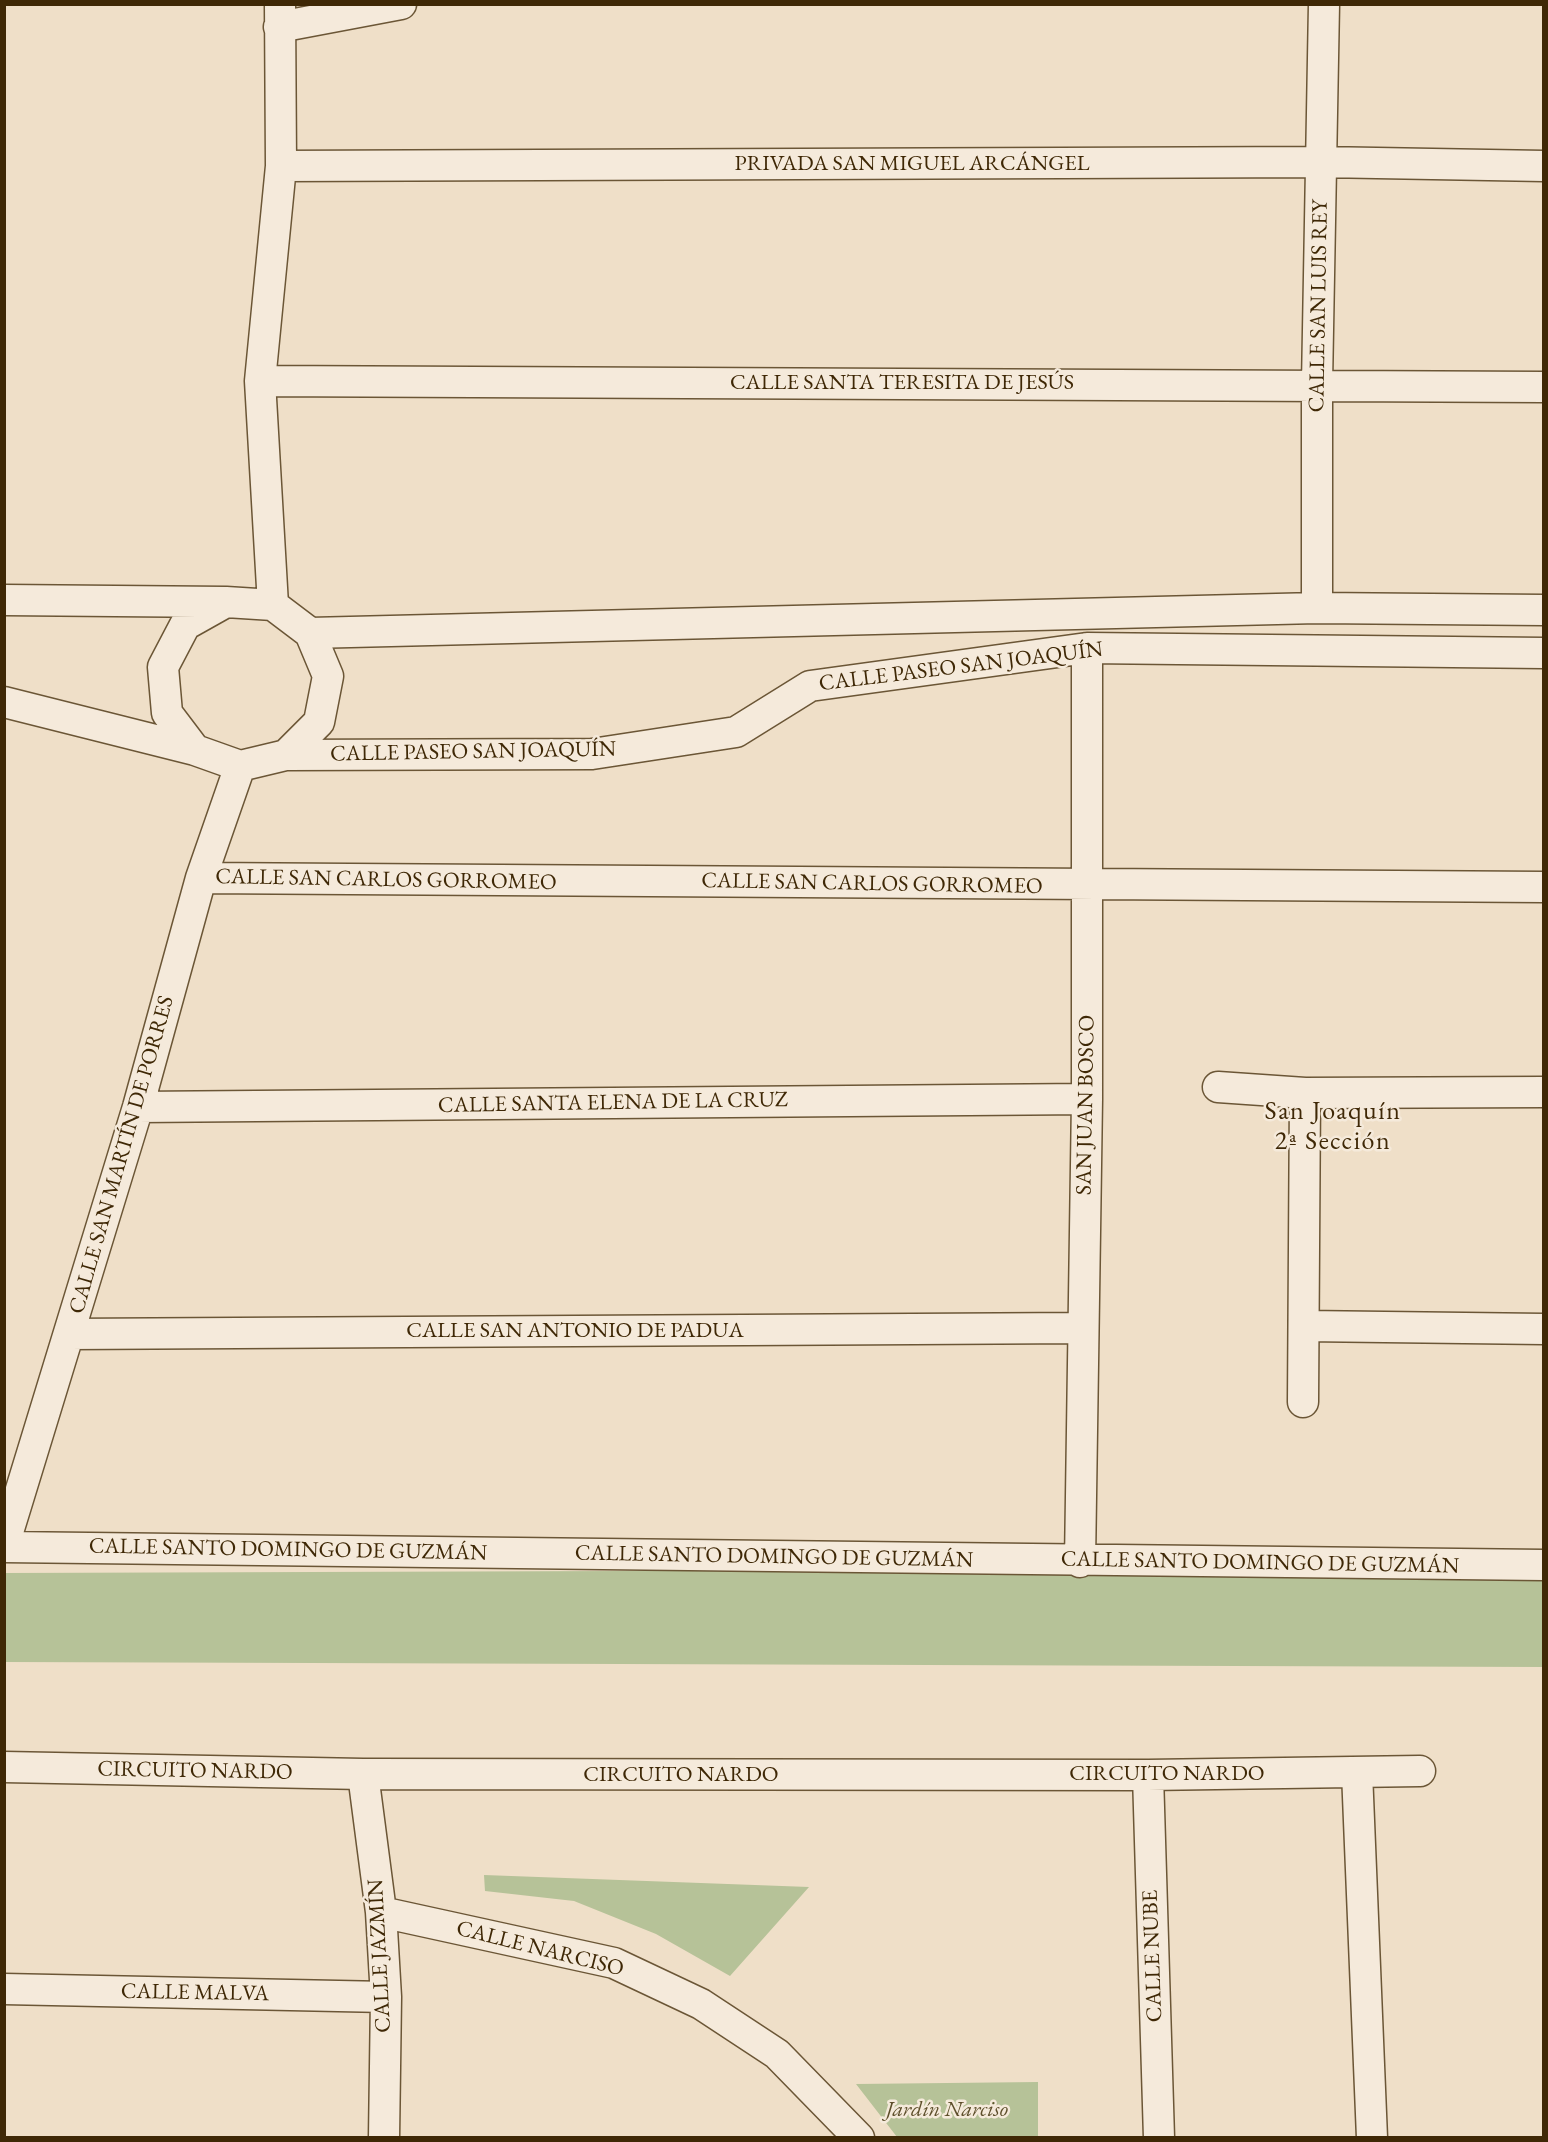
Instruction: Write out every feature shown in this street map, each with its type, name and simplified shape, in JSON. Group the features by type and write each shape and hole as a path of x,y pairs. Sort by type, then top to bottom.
{"street":[{"path":"273,605 260,381 281,166 280,16 401,4"},
{"name":"CALLE SAN LUIS REY","path":"1317,608 1317,384 1324,4"},
{"name":"PRIVADA SAN MIGUEL ARCÁNGEL","path":"281,166 1321,162 1544,166"},
{"name":"CALLE SANTA TERESITA DE JESÚS","path":"260,381 1317,384 1544,387"},
{"path":"4,600 273,605 310,633 328,676 319,722 286,755 240,766 195,750 4,702"},
{"path":"195,750 167,713 163,667 184,625 226,603"},
{"name":"CALLE PASEO SAN JOAQUÍN","path":"310,633 1317,608 1544,610"},
{"name":"CALLE PASEO SAN JOAQUÍN","path":"286,755 592,754 736,732 810,686 1087,648 1544,653"},
{"name":"SAN JUAN BOSCO","path":"1080,1562 1087,1099 1087,648"},
{"name":"CALLE SAN MARTÍN DE PORRES","path":"4,1546 138,1107 201,878 240,766"},
{"name":"CALLE SAN CARLOS GORROMEO","path":"201,878 1087,886 1544,887"},
{"path":"1218,1087 1305,1093 1544,1092"},
{"path":"1303,1402 1305,1093"},
{"name":"CALLE SANTA ELENA DE LA CRUZ","path":"138,1107 1087,1099"},
{"path":"1305,1326 1544,1329"},
{"name":"CALLE SAN ANTONIO DE PADUA","path":"69,1334 1082,1328"},
{"name":"CALLE SANTO DOMINGO DE GUZMÁN","path":"4,1546 1080,1562 1544,1566"},
{"name":"CIRCUITO NARDO","path":"4,1767 363,1774 1148,1775 1420,1771"},
{"path":"1357,1772 1372,2138"},
{"name":"CALLE JAZMÍN","path":"363,1774 381,1912 386,1997 384,2138"},
{"name":"CALLE NUBE","path":"1148,1775 1158,2138"},
{"name":"CALLE NARCISO","path":"381,1912 614,1963 653,1981 701,2004 777,2054 859,2138"},
{"name":"CALLE MALVA","path":"4,1989 386,1997"}],"green space":[{"path":"1543,1568 1543,1667 5,1662 5,1573"},
{"path":"484,1875 809,1887 730,1976 656,1934 574,1901 485,1891"},
{"name":"Jardín Narciso","path":"1038,2082 1038,2138 897,2137 856,2084"}],"district":[{"name":"San Joaquín 2ª Sección","path":"1333,1127"}]}
